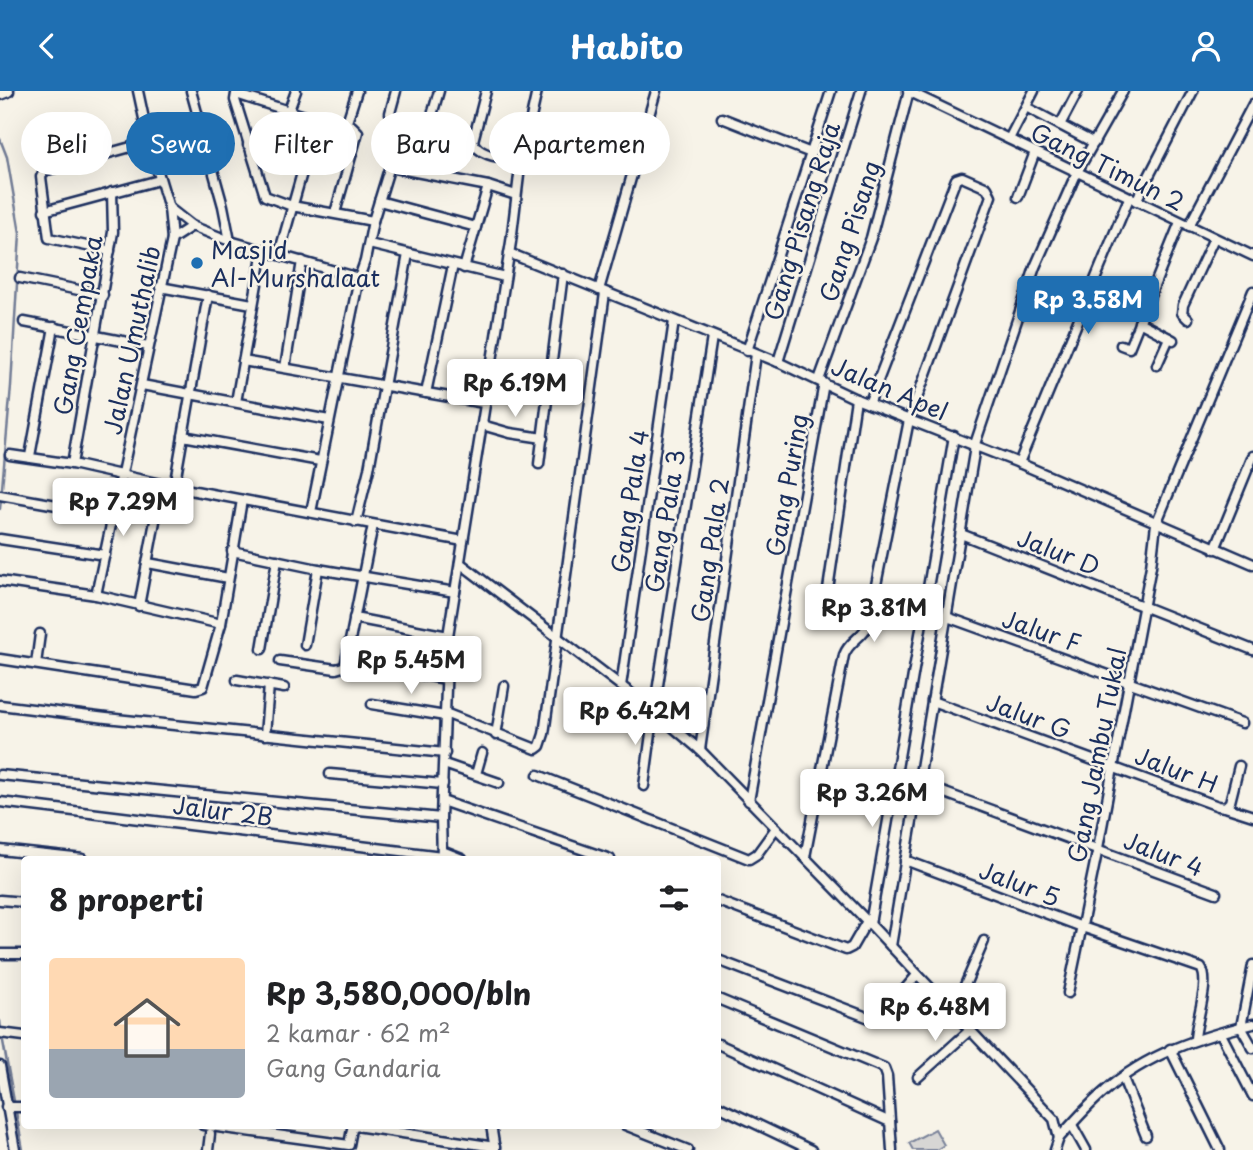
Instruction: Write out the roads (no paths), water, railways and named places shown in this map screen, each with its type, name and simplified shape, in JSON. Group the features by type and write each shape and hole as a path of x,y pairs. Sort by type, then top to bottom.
{"street":[{"path":"0,94 8,91"},
{"name":"Jalan Umuthalib","path":"138,91 143,112"},
{"path":"191,91 230,241"},
{"path":"289,110 296,91"},
{"path":"350,112 357,91"},
{"path":"390,112 396,91"},
{"path":"433,112 439,91"},
{"path":"486,91 473,141 480,151 489,153"},
{"path":"532,112 537,91"},
{"path":"372,704 445,715 537,749 540,746 558,638 602,291 656,91"},
{"path":"747,351 831,91"},
{"name":"Gang Pisang Raja","path":"778,362 861,91"},
{"name":"Gang Timun 2","path":"908,91 919,93 1035,152 1252,255"},
{"name":"Gang Pisang","path":"822,381 871,238 908,91"},
{"path":"1009,139 1034,91"},
{"path":"1060,125 1078,91"},
{"path":"891,946 975,447 1035,267 1077,172 1123,91"},
{"path":"1019,463 1133,199 1193,91"},
{"path":"295,112 238,93 235,95 265,195 292,206 373,221"},
{"path":"1121,345 1129,348 1185,224 1253,104"},
{"path":"1026,107 1094,142"},
{"path":"722,118 811,153"},
{"path":"110,251 51,240 44,211 41,177 44,171 126,148"},
{"path":"1018,197 1035,152"},
{"name":"Jalan Umuthalib","path":"96,595 172,239 169,208 158,175"},
{"path":"279,254 301,175"},
{"path":"335,213 346,175"},
{"path":"311,512 359,278 387,175"},
{"path":"431,175 488,186 516,195"},
{"path":"442,856 448,636 520,175"},
{"path":"805,857 844,656 849,644 861,636 869,625 909,420 991,196 987,188 962,177 955,181 869,404"},
{"path":"44,211 159,180"},
{"path":"464,268 488,186"},
{"name":"Gang Cempaka","path":"72,464 110,251 114,223 112,192"},
{"path":"379,201 476,227"},
{"path":"169,208 192,226 230,241 359,278"},
{"path":"172,239 192,226"},
{"path":"1188,319 1182,313 1183,305 1214,238"},
{"path":"369,244 505,277"},
{"path":"236,402 262,250"},
{"name":"Jalan Apel","path":"509,253 778,362 869,404 1019,463 1253,564"},
{"path":"356,522 408,254"},
{"path":"285,368 302,261"},
{"path":"426,393 453,265"},
{"path":"539,464 563,274"},
{"path":"20,278 103,295"},
{"path":"160,287 252,304"},
{"name":"Gang Jambu Tukal","path":"1068,993 1144,605 1156,524 1253,291"},
{"path":"174,487 208,295"},
{"name":"Gang Pala 4","path":"621,686 674,321"},
{"path":"24,322 148,346"},
{"path":"1139,322 1171,339 1157,365"},
{"path":"30,456 54,327"},
{"name":"Gang Pala 3","path":"644,786 712,337"},
{"name":"Gang Pala 2","path":"700,750 756,354"},
{"path":"243,361 484,403"},
{"name":"Gang Puring","path":"749,801 822,381"},
{"path":"142,385 328,420"},
{"path":"826,603 856,398"},
{"path":"482,425 543,438"},
{"path":"183,436 320,461"},
{"path":"721,902 844,950 852,947 869,922 954,436"},
{"path":"10,455 30,456 174,487 463,541"},
{"path":"1215,549 1253,456"},
{"path":"139,606 162,484"},
{"path":"0,495 113,515"},
{"path":"0,659 196,689 205,685 221,624 242,500"},
{"path":"345,666 373,525"},
{"name":"Jalur D","path":"961,534 1253,650"},
{"path":"0,539 105,555"},
{"path":"232,551 318,569 455,592"},
{"path":"262,649 277,560"},
{"path":"148,563 228,578"},
{"path":"460,563 654,711 700,750 869,922 1054,1119 1059,1138"},
{"path":"305,645 318,569"},
{"path":"0,581 96,595 221,624"},
{"name":"Jalur F","path":"947,617 1242,723"},
{"path":"354,618 448,636"},
{"path":"36,664 40,634"},
{"path":"280,660 331,669 356,663 446,678"},
{"path":"237,680 284,688"},
{"path":"265,735 269,685"},
{"path":"496,735 504,687"},
{"name":"Jalur G","path":"932,701 1113,766"},
{"path":"0,705 445,753"},
{"path":"475,774 482,753"},
{"path":"444,764 499,783"},
{"name":"Jalur H","path":"1113,766 1225,807 1230,802 1239,766"},
{"path":"330,773 443,784"},
{"path":"0,775 441,818"},
{"path":"538,775 749,859 757,854 776,828"},
{"name":"Jalur 4","path":"894,786 918,787 1098,848 1216,893"},
{"path":"442,801 601,856"},
{"name":"Jalur 2B","path":"0,802 442,856"},
{"path":"1225,807 1253,816"},
{"path":"0,850 55,856"},
{"name":"Jalur 5","path":"905,860 1082,927 1201,968 1205,980 1195,1040"},
{"path":"0,900 21,902"},
{"path":"953,1013 984,941"},
{"path":"0,954 21,954"},
{"path":"721,961 872,1019 883,1016 917,975"},
{"path":"1253,965 1241,1027 1253,1048"},
{"path":"721,1002 884,1068 887,1076 892,1150"},
{"path":"1055,1150 1059,1138 1106,1090 1123,1078 1170,1049 1253,1024"},
{"path":"918,1077 970,1030"},
{"path":"3,1034 21,1036"},
{"path":"1221,1034 1253,1095"},
{"path":"721,1045 890,1122"},
{"path":"1170,1049 1220,1150"},
{"path":"0,1066 1,1076 15,1107 12,1134 15,1150"},
{"path":"1123,1078 1146,1136"},
{"path":"721,1107 811,1150"},
{"path":"1072,1125 1086,1150"},
{"path":"229,1129 348,1147 352,1129"},
{"path":"375,1129 495,1148 492,1129"},
{"path":"635,1129 688,1150"},
{"path":"0,1134 12,1134"},
{"path":"208,1150 210,1134"}],"waterway":[{"path":"0,139 7,157 20,233 2,488"},
{"path":"0,509 1,499"},
{"path":"0,1021 1,1030"},
{"path":"2,1036 23,1150"}],"place":[{"name":"Masjid Al-Murshalaat","path":"197,263"}]}
